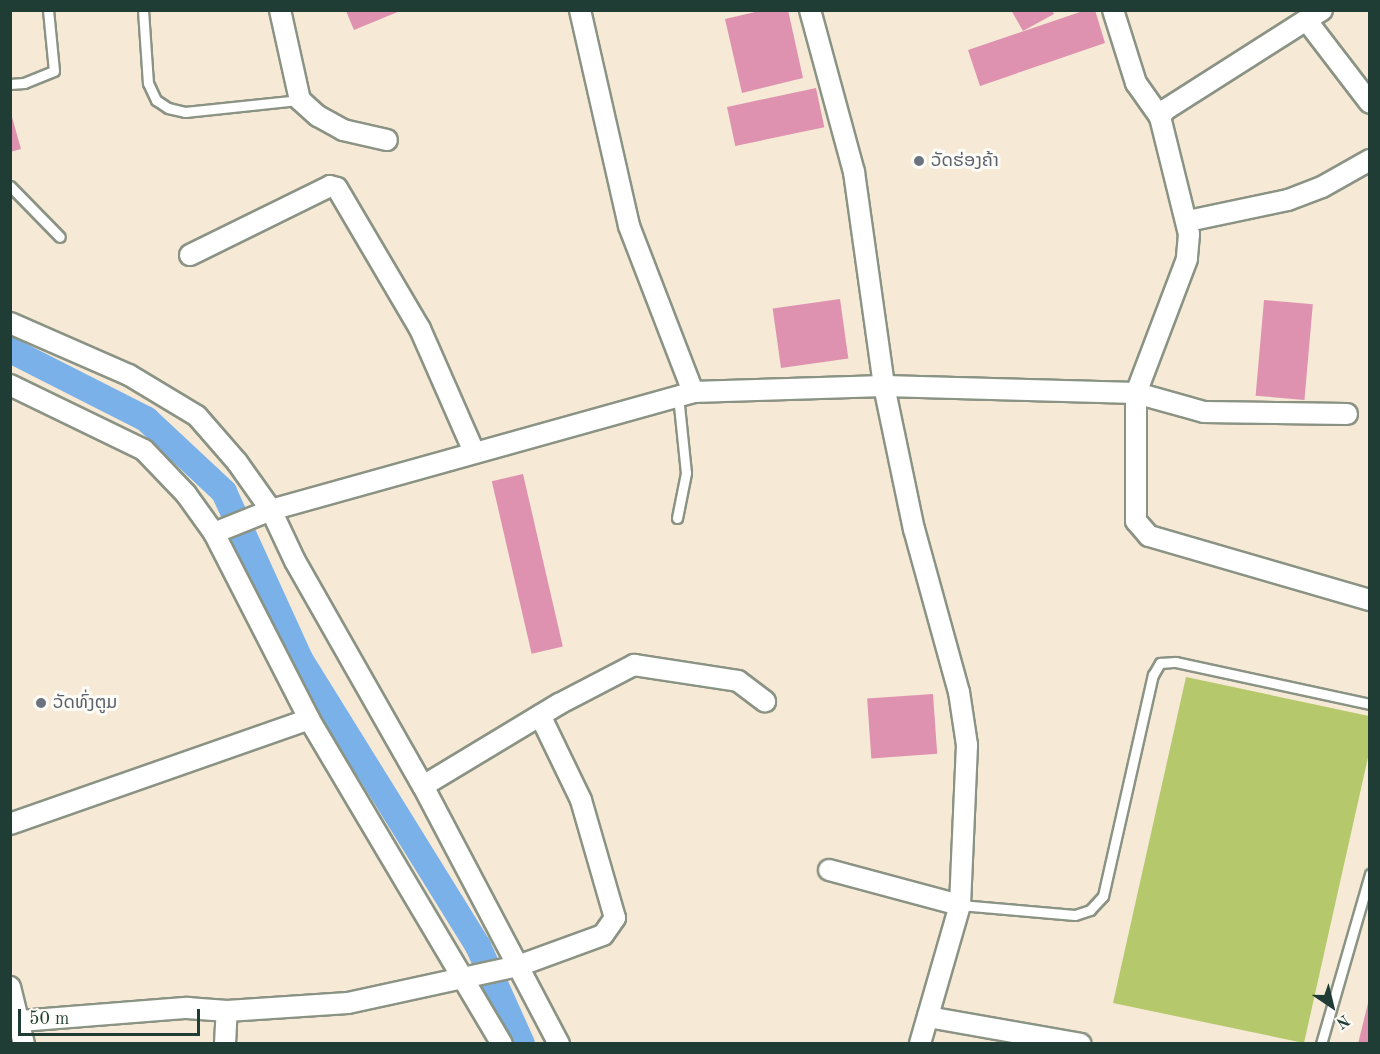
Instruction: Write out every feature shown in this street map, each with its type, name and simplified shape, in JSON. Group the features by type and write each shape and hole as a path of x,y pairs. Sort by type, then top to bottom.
{"street":[{"path":"280,10 300,100 318,116 343,130 387,140"},
{"path":"580,10 629,226 685,394"},
{"path":"810,10 854,172 884,386 914,529 958,692 967,745 960,905 920,1044"},
{"path":"1113,10 1136,83 1160,117 1188,221 1187,260 1136,393 1136,521 1149,536 1370,600"},
{"path":"1160,117 1315,16 1370,102"},
{"path":"1188,221 1288,200 1322,187 1370,160"},
{"path":"190,255 330,186 337,188 420,330 474,452"},
{"path":"10,323 129,375 197,416 272,510 294,561 423,786 512,967 559,1044"},
{"path":"10,385 144,450 165,468 214,533 309,719 470,975 502,1044"},
{"path":"214,533 272,510 685,394 884,386 1136,393 1204,411 1347,414"},
{"path":"423,786 540,716 640,663 738,681 765,701"},
{"path":"20,1022 187,1008 227,1011 348,1003 512,967 603,935 615,918 581,800 540,716"},
{"path":"10,824 309,719"},
{"path":"829,870 960,905"},
{"path":"10,987 24,1044"},
{"path":"225,1044 227,1011"},
{"path":"928,1017 1081,1044"}],"lane":[{"path":"10,84 24,83 54,71 48,10"},
{"path":"143,10 148,83 156,100 168,108 185,112 300,100"},
{"path":"10,186 60,237"},
{"path":"677,518 687,473 685,394"},
{"path":"960,905 1076,915 1090,910 1102,896 1153,675 1161,663 1176,662 1370,704"},
{"path":"1321,1044 1370,874"}],"green space":[{"path":"1186,677 1369,716 1369,753 1304,1043 1113,1003"}],"building":[{"path":"764,10 788,10 803,78 742,93 725,19"},
{"path":"1011,10 1052,10 1054,14 1023,31"},
{"path":"1086,10 1095,10 1105,43 980,86 968,50"},
{"path":"346,11 400,11 354,30"},
{"path":"816,88 824,127 735,146 727,107"},
{"path":"10,110 21,149 10,152"},
{"path":"840,299 848,358 781,368 773,308"},
{"path":"1264,300 1313,304 1304,400 1256,396"},
{"path":"523,474 563,646 532,654 492,481"},
{"path":"933,694 937,754 871,758 867,699"},
{"path":"1369,999 1370,1044 1358,1044"}],"waterway":[{"path":"10,350 146,419 224,492 300,659 478,946 522,1044"}],"place":[{"name":"ວັດຮ່ອງຄ້າ","path":"919,161"},
{"name":"ວັດທົ່ງຕູມ","path":"41,703"}]}
